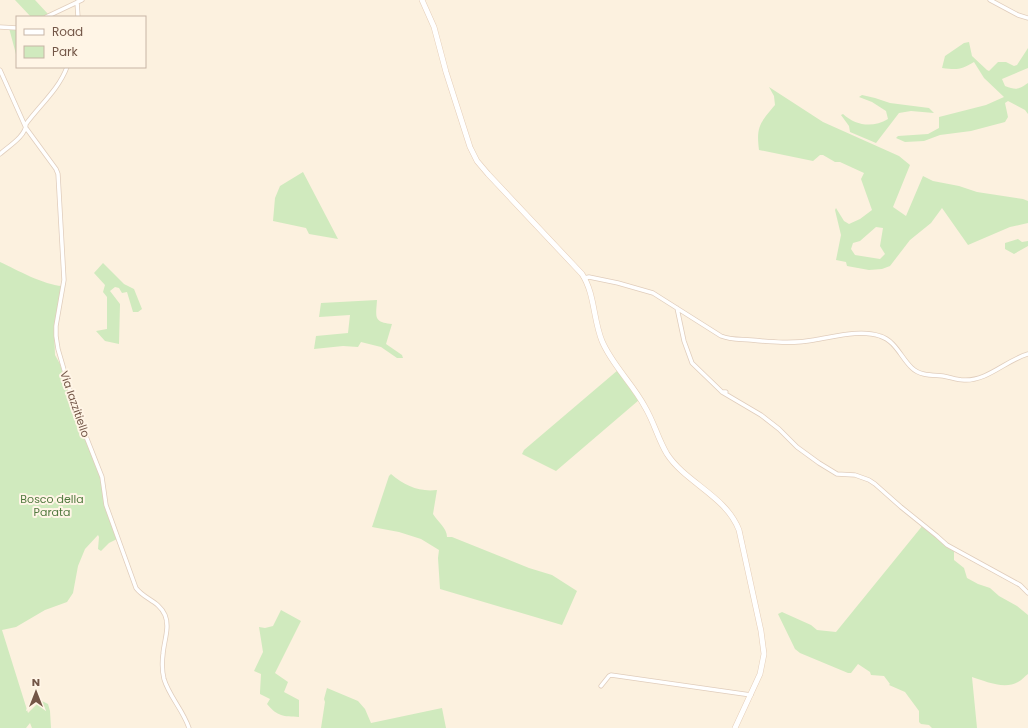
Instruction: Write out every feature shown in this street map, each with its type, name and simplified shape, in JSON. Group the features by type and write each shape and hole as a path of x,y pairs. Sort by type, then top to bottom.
{"main road":[{"path":"422,0 434,27 446,72 467,140 474,157 488,174 572,262 584,278 604,345 644,405 667,453 678,467 723,506 736,522 739,530 763,644 762,668 735,728"}],"street":[{"path":"48,16 82,0"},
{"path":"990,0 1018,15 1028,18"},
{"path":"77,2 78,16"},
{"path":"0,27 16,28"},
{"path":"0,154 23,133 26,128 26,124 60,82 67,68"},
{"name":"Via Iazzitiello","path":"0,70 26,128 56,169 59,180 59,202 63,240 64,289 56,319 56,336 61,361 76,411 102,477 106,505 136,588 145,597 158,604 165,617 167,623 162,662 164,679 168,690 182,712 189,728"},
{"path":"584,278 606,280 653,293 721,336 733,339 789,342 815,340 842,335 865,334 881,336 893,344 915,370 926,375 968,380 983,376 1016,358 1028,354"},
{"path":"677,308 687,351 692,363 699,371 724,392 779,429 797,447 818,463 837,474 858,475 872,482 947,546 1020,585 1028,593"},
{"path":"602,686 611,675 751,695"}],"green space":[{"path":"15,0 35,0 48,14 43,16 30,16"},
{"path":"9,28 16,28 16,54"},
{"path":"969,42 972,56 989,71 998,62 1006,62 1014,66 1017,65 1028,48 1028,68 1002,79 1005,86 1014,89 1022,87 1028,83 1028,114 1025,110 1008,101 1005,103 1008,117 1005,122 971,131 940,135 924,141 905,142 896,138 898,136 928,134 939,128 939,117 986,105 1004,97 984,78 974,62 959,69 942,68 945,56 964,43"},
{"path":"769,87 823,122 899,156 910,165 893,207 906,216 923,176 933,181 959,186 977,192 1028,201 1028,223 1010,227 968,245 942,208 931,223 910,240 890,266 882,269 869,270 847,266 846,262 836,260 841,235 835,210 836,208 844,221 849,224 860,219 872,210 861,179 864,173 840,162 835,162 823,155 820,155 813,161 759,150 758,135 760,125 775,105 774,96","holes":["876,227 883,228 880,246 885,254 880,259 855,255 851,249 853,243 860,241"]},
{"path":"862,95 890,103 929,108 934,113 911,111 899,113 876,143 850,132 849,126 841,115 843,114 859,123 871,125 888,119 886,111 872,102 859,97"},
{"path":"303,172 338,239 309,234 306,228 273,221 275,198 280,186"},
{"path":"1018,239 1022,242 1028,241 1028,246 1014,254 1005,249 1005,243"},
{"name":"Bosco della Parata","path":"0,262 39,280 62,286 54,326 55,355 60,364 74,409 100,474 105,506 117,539 109,543 101,551 98,549 98,535 85,549 78,566 73,593 67,602 45,610 16,627 2,630 28,713 42,701 48,704 51,728 32,728 30,723 26,728 0,728"},
{"path":"103,263 124,284 134,289 142,309 138,312 133,312 127,292 122,293 119,288 115,287 110,291 120,304 119,344 105,341 96,331 107,329 107,297 103,292 105,285 94,273"},
{"path":"377,300 377,318 382,322 392,324 386,344 402,355 403,358 397,358 381,347 361,342 358,347 343,346 314,349 316,336 348,333 350,315 319,317 321,303"},
{"path":"618,370 639,400 556,471 522,454 524,450"},
{"path":"391,474 412,487 424,490 437,490 433,514 444,528 447,537 452,537 529,568 552,575 577,591 562,625 440,589 438,558 439,550 421,539 399,532 372,527 389,476"},
{"path":"923,525 954,550 954,560 964,568 967,578 990,588 999,596 1017,606 1028,615 1028,674 1018,682 1007,685 995,684 972,677 977,728 932,728 929,725 921,724 919,722 919,711 905,692 889,685 890,684 884,676 871,675 870,672 858,664 851,673 848,673 800,653 795,649 778,614 782,612 811,625 817,630 836,632"},
{"path":"281,610 301,621 275,673 288,682 284,692 299,700 299,717 278,714 267,704 270,699 260,694 261,674 254,671 263,652 259,627 265,628 273,626"},
{"path":"327,688 358,701 365,709 371,723 442,708 446,728 321,728 325,702 324,699"}]}
